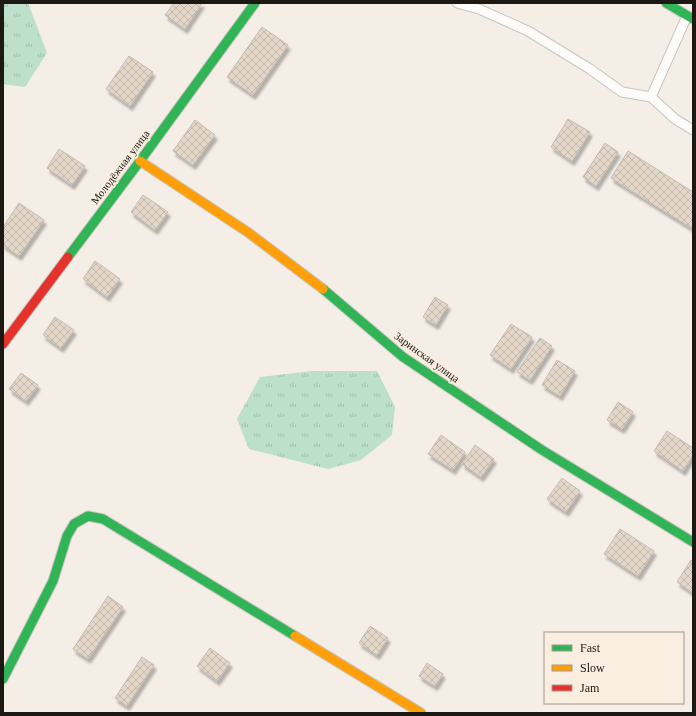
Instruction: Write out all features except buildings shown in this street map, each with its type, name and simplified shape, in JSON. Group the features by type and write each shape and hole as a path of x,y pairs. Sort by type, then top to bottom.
{"street":[{"name":"Молодёжная улица","path":"3,344 140,161 255,3"},
{"path":"666,3 690,17"},
{"name":"Заринская улица","path":"140,161 262,242 325,290 403,357 542,450 693,542"},
{"path":"3,679 53,580 67,536 74,524 88,516 103,519 421,713"}],"lane":[{"path":"457,3 479,9 528,31 590,69 622,92 651,97 675,119 693,130"},
{"path":"651,97 690,17"}],"green space":[{"path":"3,3 28,3 47,53 25,87 3,84"},
{"path":"312,371 377,371 395,407 392,435 361,460 328,469 249,449 237,419 260,377"}],"traffic: fast":[{"path":"68,257 255,3"},
{"path":"666,3 693,19"},
{"path":"323,289 403,357 542,450 693,542"},
{"path":"3,679 53,581 67,536 74,524 88,516 103,519 295,636"}],"traffic: slow":[{"path":"140,161 249,233 323,289"},
{"path":"295,636 421,713"}],"traffic: jam":[{"path":"3,344 68,257"}]}
